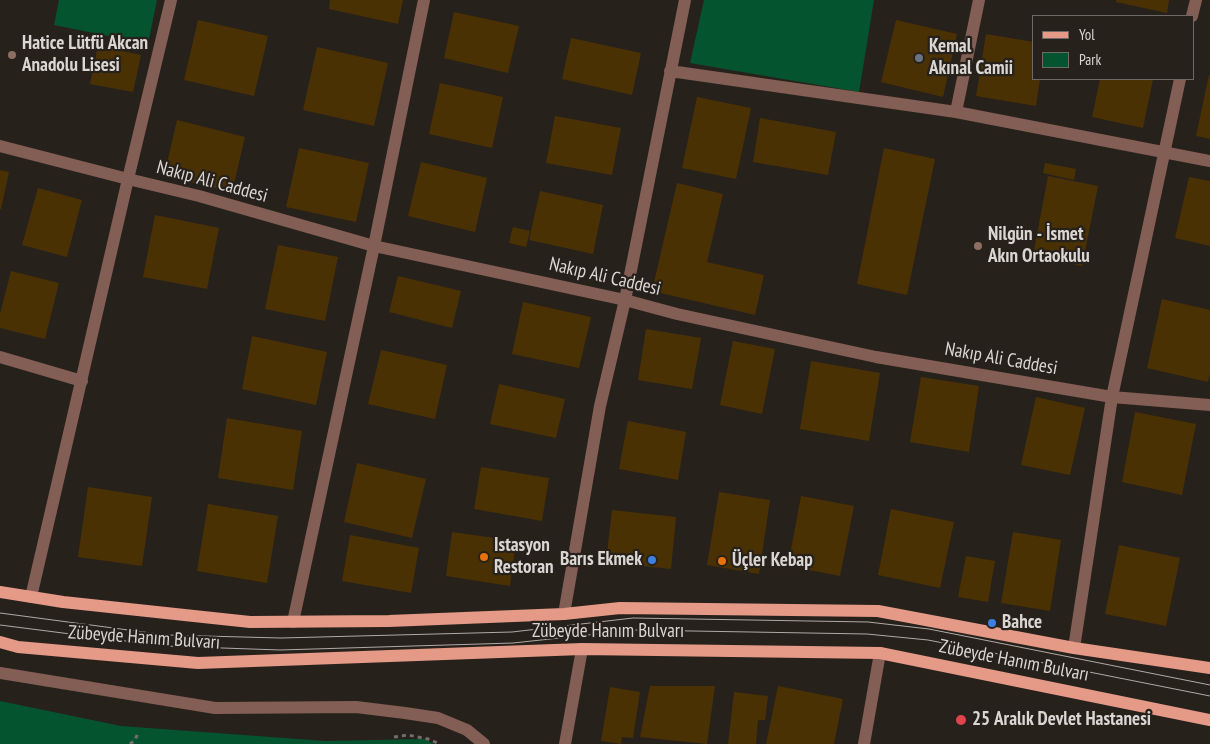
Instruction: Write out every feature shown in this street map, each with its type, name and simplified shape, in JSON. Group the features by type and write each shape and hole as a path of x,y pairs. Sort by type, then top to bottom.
{"main road":[{"name":"Zübeyde Hanım Bulvarı","path":"0,592 250,622 389,621 564,614 620,608 878,611 1074,648 1210,668"},
{"name":"Zübeyde Hanım Bulvarı","path":"0,642 18,647 198,663 582,649 880,653 1210,720"}],"street":[{"path":"31,597 171,0"},
{"path":"293,622 374,246 424,0"},
{"path":"564,614 600,406 625,300 685,0"},
{"path":"956,112 979,0"},
{"path":"1192,15 1196,0"},
{"path":"670,71 956,112 1210,162"},
{"path":"1074,648 1112,397 1180,80"},
{"name":"Nakıp Ali Caddesi","path":"0,146 199,196 374,246 876,357 1112,397 1210,405"},
{"path":"0,357 82,381"},
{"path":"566,744 582,649"},
{"path":"864,744 880,653"},
{"path":"0,674 215,708 356,708 405,713 438,718 467,730 484,744"}],"path":[{"path":"130,744 135,740 138,733"},
{"path":"394,737 408,735 428,739 440,744"}],"green space":[{"path":"59,0 157,0 148,44 54,25"},
{"path":"704,0 874,0 859,92 690,63"},
{"path":"0,701 121,726 325,741 424,739 434,744 0,744"}],"building":[{"path":"330,0 403,0 398,24 329,9"},
{"path":"1116,0 1169,0 1167,13 1116,2"},
{"path":"454,12 519,26 508,73 444,58"},
{"path":"198,20 268,36 254,96 184,80"},
{"name":"Kemal Akınal Camii","path":"896,20 957,34 943,97 881,82"},
{"path":"986,34 1032,42 1032,80 1040,80 1036,106 976,96"},
{"path":"571,38 641,53 632,95 562,79"},
{"path":"98,46 141,55 133,92 90,84"},
{"path":"317,47 388,63 374,126 303,110"},
{"path":"1210,75 1210,139 1196,136"},
{"path":"1100,80 1153,80 1143,128 1092,117"},
{"path":"440,83 503,97 492,148 429,134"},
{"path":"697,97 751,108 736,179 682,168"},
{"path":"555,116 621,128 612,175 546,163"},
{"path":"760,118 836,132 828,175 753,162"},
{"path":"177,120 245,137 232,192 164,176"},
{"path":"299,148 369,163 356,222 286,207"},
{"path":"884,148 935,159 907,295 857,284"},
{"path":"421,162 487,178 475,232 408,216"},
{"path":"1045,163 1076,169 1074,180 1043,173"},
{"path":"0,170 9,172 1,209 0,209"},
{"path":"1048,176 1098,186 1082,266 1033,256"},
{"path":"1189,177 1210,181 1210,246 1175,238"},
{"path":"677,183 723,194 707,262 764,275 755,315 652,291"},
{"path":"38,188 82,200 67,257 22,245"},
{"path":"540,191 603,205 593,254 529,240"},
{"path":"155,215 219,228 207,289 143,277"},
{"path":"513,227 530,231 526,247 509,243"},
{"path":"278,245 338,257 325,321 265,309"},
{"path":"11,271 59,283 45,339 0,328 0,314"},
{"path":"398,276 461,291 452,328 389,312"},
{"path":"1162,299 1210,310 1210,373 1208,382 1147,368"},
{"path":"523,302 591,317 579,368 512,354"},
{"path":"646,329 701,338 692,389 638,380"},
{"path":"252,336 327,352 316,405 242,389"},
{"path":"733,341 775,349 762,414 720,405"},
{"path":"381,350 447,365 435,419 368,404"},
{"path":"811,361 880,373 869,441 800,429"},
{"path":"921,377 979,386 969,452 910,442"},
{"path":"499,384 565,399 556,438 490,424"},
{"path":"1036,397 1085,408 1070,475 1021,465"},
{"path":"1135,412 1196,424 1182,495 1122,482"},
{"path":"227,418 302,431 293,490 218,478"},
{"path":"628,421 686,432 678,480 619,469"},
{"path":"357,463 426,479 412,538 344,522"},
{"path":"481,467 549,478 542,521 474,509"},
{"path":"88,487 152,497 142,566 78,557"},
{"path":"719,492 770,500 759,574 707,565"},
{"path":"801,496 854,506 840,576 788,566"},
{"path":"208,504 278,516 267,583 197,571"},
{"path":"891,509 954,522 940,588 878,575"},
{"path":"612,510 676,517 671,569 606,562"},
{"path":"452,532 516,541 510,586 446,576"},
{"path":"1013,532 1061,540 1050,611 1001,603"},
{"path":"350,535 419,548 411,593 342,581"},
{"path":"1119,545 1180,558 1166,626 1105,614"},
{"path":"966,556 995,561 988,602 958,597"},
{"path":"650,686 715,686 707,744 640,737"},
{"path":"778,686 843,699 834,744 766,744"},
{"path":"610,687 640,692 633,738 622,737 621,744 601,741"},
{"path":"734,692 768,696 765,720 758,720 756,744 728,744"}],"tram line":[{"path":"0,613 166,635 281,638 512,632 633,618 868,622 929,629 1210,685"},
{"path":"0,625 165,646 280,650 513,643 634,630 867,634 928,640 1210,696"}],"place":[{"name":"Hatice Lütfü Akcan Anadolu Lisesi","path":"12,55"},
{"name":"Kemal Akınal Camii","path":"919,58"},
{"name":"Nilgün - İsmet Akın Ortaokulu","path":"978,246"},
{"name":"Istasyon Restoran","path":"484,557"},
{"name":"Barıs Ekmek","path":"652,560"},
{"name":"Üçler Kebap","path":"722,561"},
{"name":"Bahce","path":"992,623"},
{"name":"25 Aralık Devlet Hastanesi","path":"961,720"}]}
